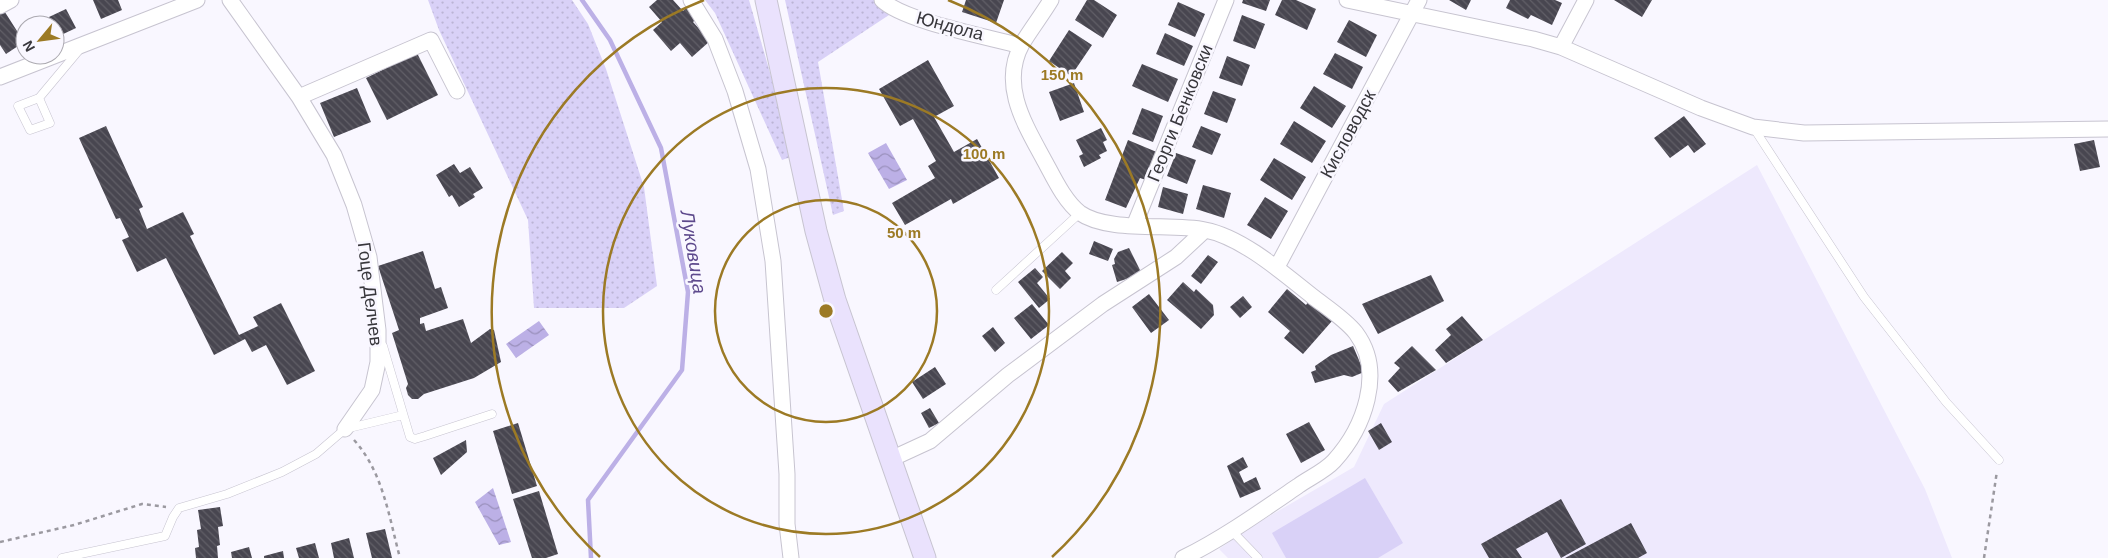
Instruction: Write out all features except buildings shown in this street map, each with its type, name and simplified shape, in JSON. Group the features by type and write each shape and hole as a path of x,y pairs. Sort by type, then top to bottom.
{"main road":[{"path":"766,0 816,231 835,300 925,558"}],"street":[{"path":"0,6 11,0"},
{"path":"0,77 197,0"},
{"name":"Гоце Делчев","path":"230,0 299,97 334,155 354,205 369,257 378,330 378,362 372,390 345,429"},
{"path":"691,0 715,39 735,91 758,169 773,261 787,465 787,524 792,558"},
{"name":"Юндола","path":"882,0 888,6 914,18 1021,46"},
{"path":"1051,0 1021,46 1014,68 1013,88 1017,107 1052,173 1064,194 1080,213 1102,221 1134,226 1205,230 1230,239 1276,267 1356,332 1366,353 1370,375 1366,406 1354,434 1333,462 1258,513 1183,558"},
{"name":"Георги Бенковски","path":"1134,226 1226,0"},
{"path":"1347,0 1416,6 1561,47 1701,108 1752,127 1804,133 2108,129"},
{"path":"1561,47 1586,0"},
{"name":"Кисловодск","path":"1276,267 1416,6"},
{"path":"299,97 431,40 457,91"},
{"path":"891,459 930,441 1008,375 1103,304 1176,257 1205,230"}],"lane":[{"path":"39,98 50,123 30,130 18,106 39,98 84,44"},
{"path":"1752,127 1864,296 1946,402 1998,460"},
{"path":"996,290 1080,213"},
{"path":"378,330 410,437 415,439 492,414"},
{"path":"345,429 403,416"},
{"name":"Гоце Делчев","path":"179,508 227,494 282,472 316,454 345,429"},
{"path":"62,558 166,536 173,517 179,508"},
{"path":"1230,529 1258,558"}],"path":[{"path":"345,429 366,453 380,480 400,558"},
{"path":"1984,558 1998,460"},
{"path":"0,542 74,525 142,504 179,508"}],"shaded area":[{"path":"428,0 572,0 588,24 606,69 644,187 657,286 624,308 534,308 528,220 439,30"},
{"path":"705,0 749,0 794,156 782,160 715,13"},
{"path":"785,0 876,0 889,15 818,62 844,211 833,215"},
{"path":"1757,165 1925,489 1952,558 1228,558 1219,549 1254,525 1354,467 1384,404"},
{"path":"1365,478 1403,543 1378,558 1286,558 1272,533"}],"water":[{"path":"886,143 907,180 889,189 868,153"},
{"path":"539,321 549,335 516,358 506,344"},
{"path":"493,488 511,542 499,545 475,502"}],"waterway":[{"name":"Луковица","path":"582,0 610,40 661,148 688,292 682,370 588,500 591,558"}]}
